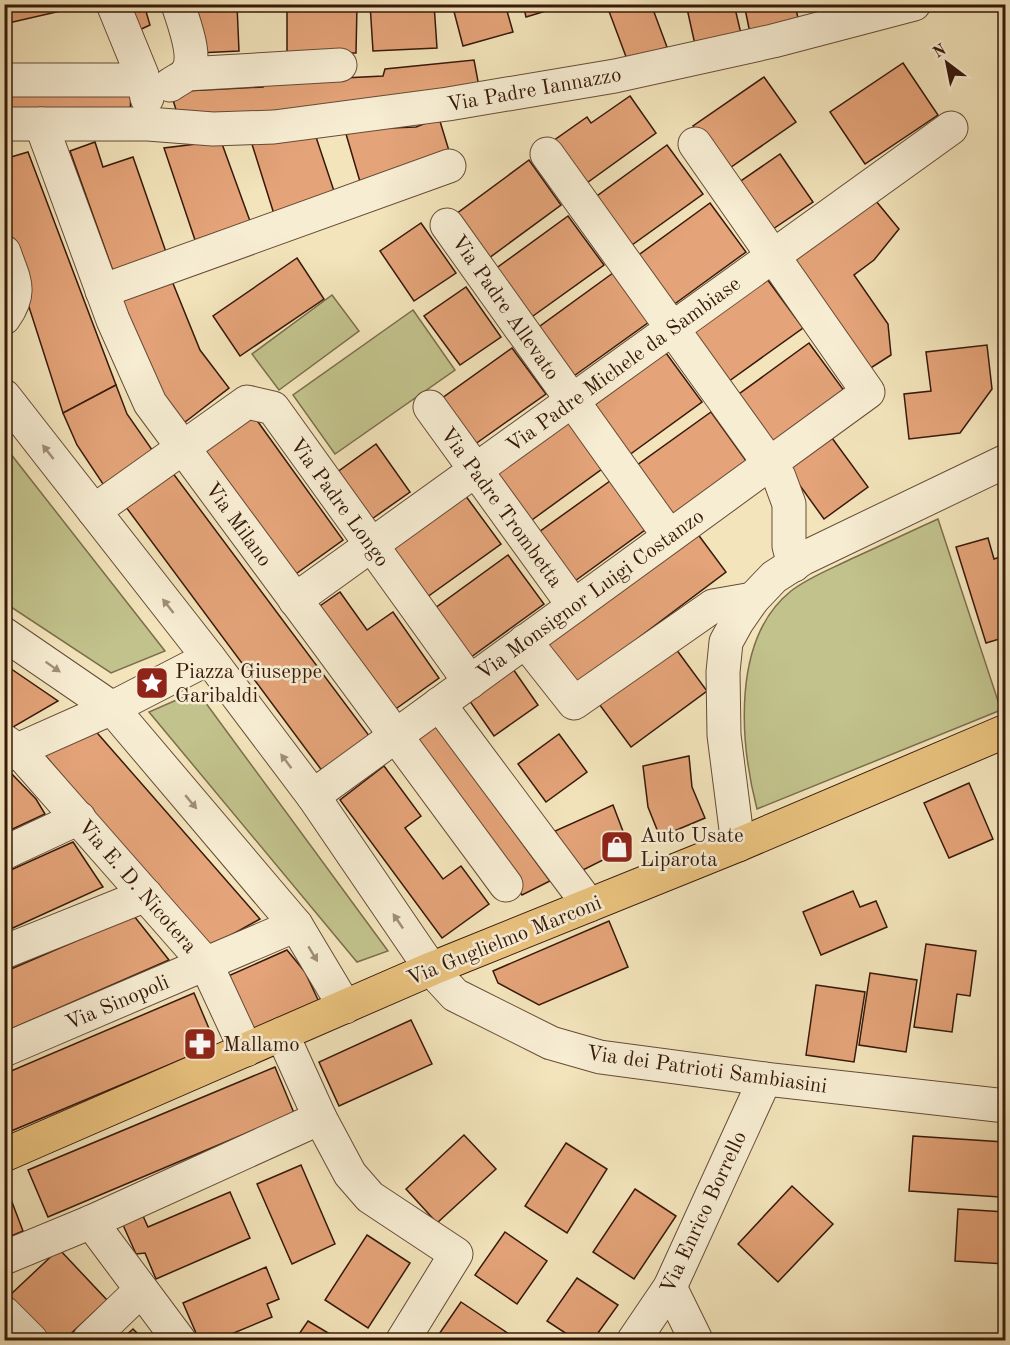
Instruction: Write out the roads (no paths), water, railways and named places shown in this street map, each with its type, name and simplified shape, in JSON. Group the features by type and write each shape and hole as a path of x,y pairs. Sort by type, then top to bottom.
{"main road":[{"name":"Via Guglielmo Marconi","path":"4,1155 430,969 738,845 1005,731"}],"street":[{"path":"113,4 146,100"},
{"path":"4,124 41,124 146,100 169,86 186,74 192,61 190,45 178,4"},
{"name":"Via Padre Iannazzo","path":"146,100 213,129 274,127 448,104 615,76 773,41 914,4"},
{"path":"186,74 340,65"},
{"path":"4,80 146,100"},
{"name":"Via Milano","path":"41,124 102,291 130,362 150,403 506,885"},
{"name":"Via Padre Michele da Sambiase","path":"295,600 951,128"},
{"path":"695,144 773,256"},
{"path":"547,154 779,477 789,504 789,546 794,565"},
{"path":"102,291 449,166"},
{"name":"Via Padre Allevato","path":"447,225 669,536"},
{"path":"4,252 15,285 16,298 4,318"},
{"name":"Via Monsignor Luigi Costanzo","path":"313,796 868,392 773,256"},
{"name":"Via dei Patrioti Sambiasini","path":"4,396 209,658 313,796 430,969 455,995 551,1043 600,1057 765,1079 1005,1106"},
{"name":"Via Padre Longo","path":"94,511 247,402 273,408 470,682"},
{"name":"Via Padre Trombetta","path":"430,408 574,606"},
{"path":"738,845 724,735 723,672 726,642 737,622 753,599 774,577 836,542 1005,461"},
{"path":"525,641 574,703 713,606 753,599"},
{"path":"4,634 112,708 296,925 345,1007"},
{"path":"9,749 112,708 209,658"},
{"path":"440,704 589,905"},
{"name":"Via E. D. Nicotera","path":"9,749 79,818 206,964 246,1050"},
{"path":"4,853 79,818"},
{"path":"4,952 146,895"},
{"name":"Via Sinopoli","path":"4,1050 296,925"},
{"path":"282,1034 320,1118 350,1174 370,1197 456,1254 403,1341"},
{"name":"Via Enrico Borrello","path":"634,1341 670,1287 765,1079"},
{"path":"4,1258 91,1222 320,1118"},
{"path":"91,1222 179,1341"},
{"path":"670,1287 696,1341"},
{"path":"89,1341 141,1290"},
{"path":"4,1312 31,1341"}],"place":[{"name":"Piazza Giuseppe Garibaldi","path":"152,683"},
{"name":"Auto Usate Liparota","path":"617,847"},
{"name":"Mallamo","path":"200,1044"}]}
